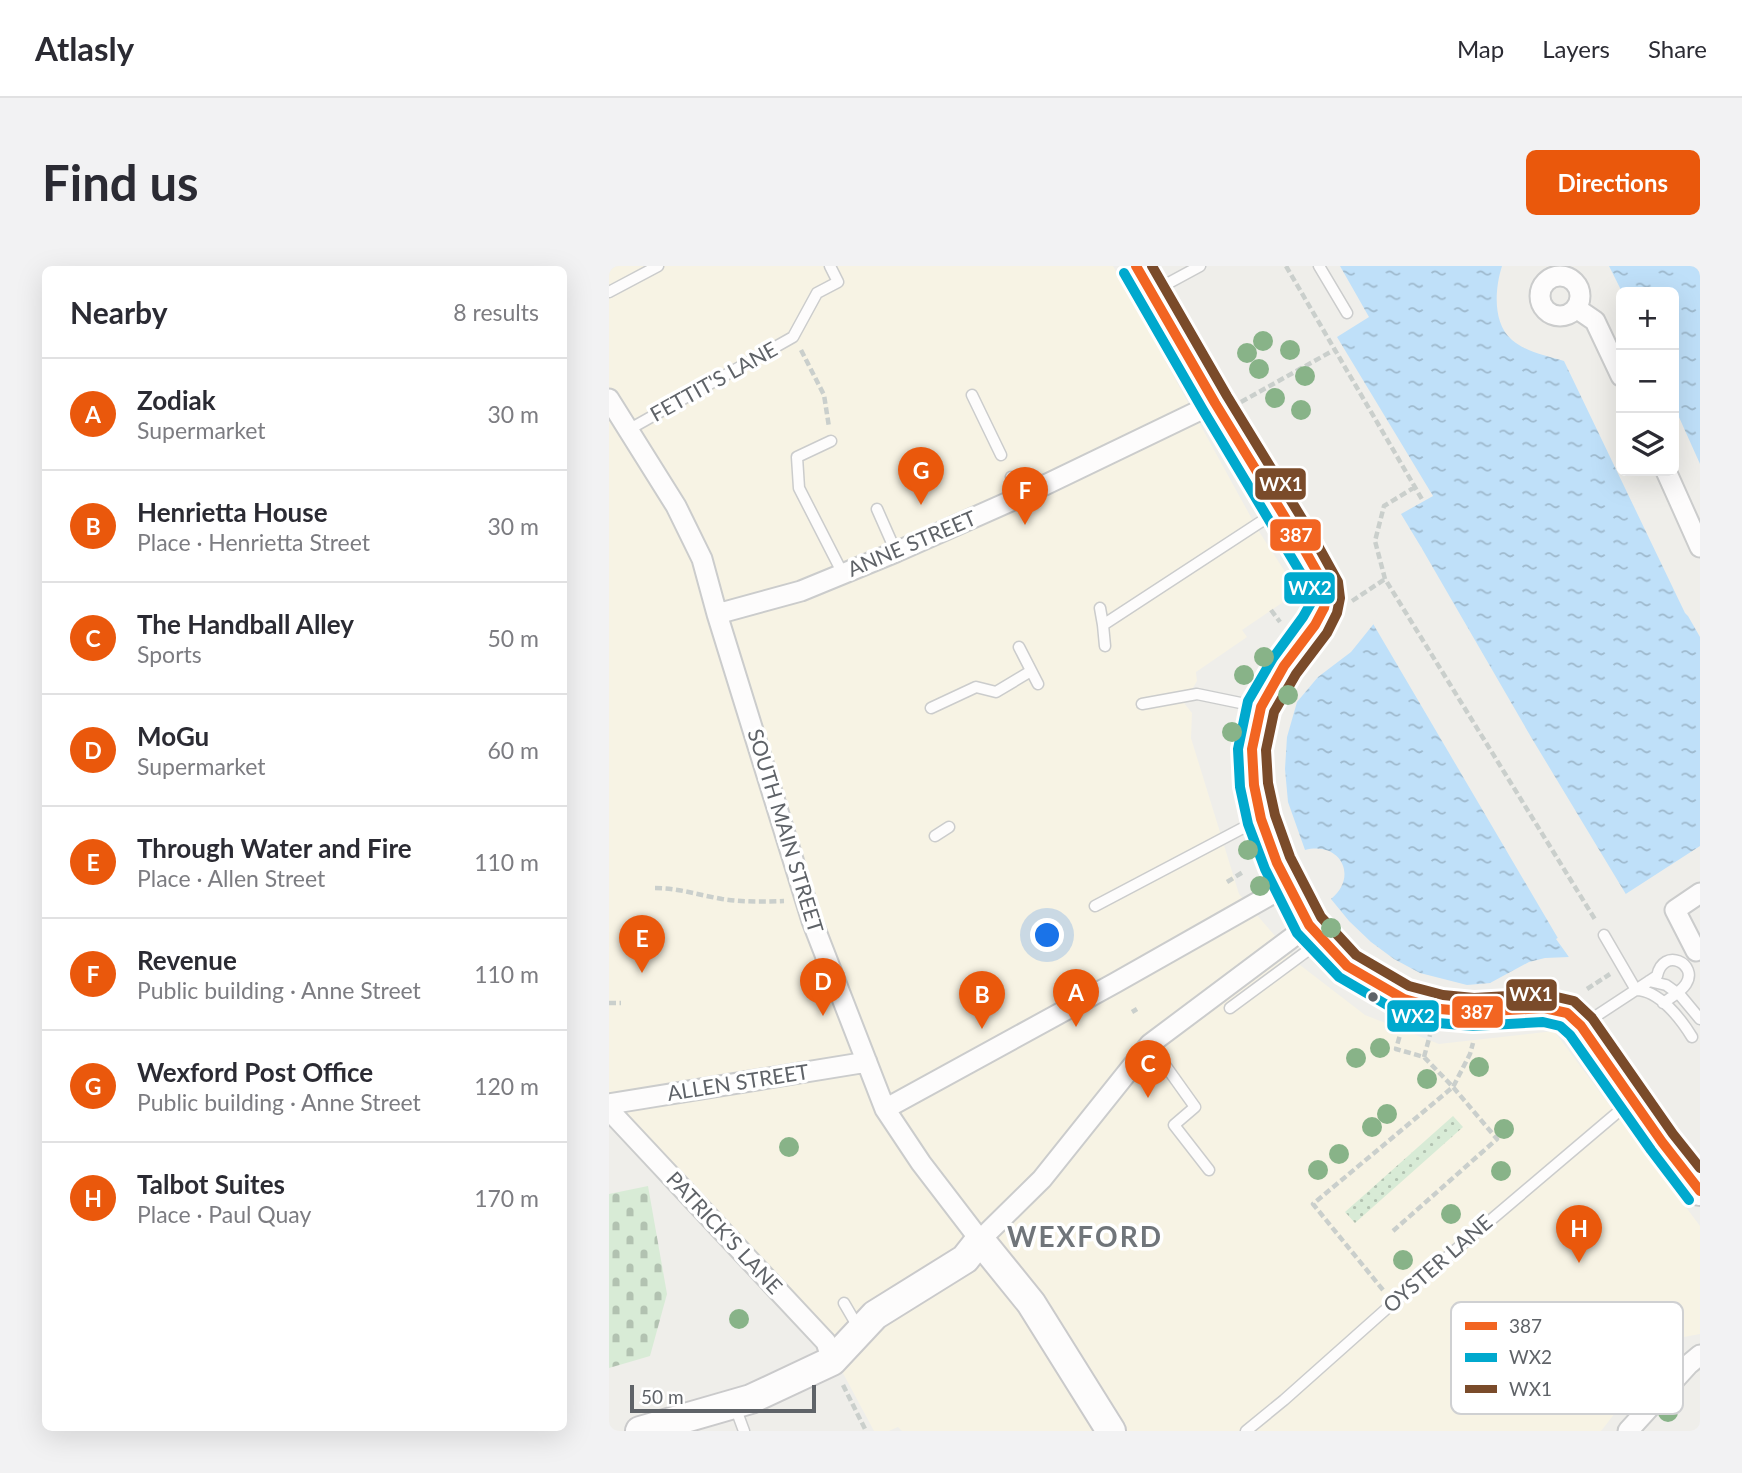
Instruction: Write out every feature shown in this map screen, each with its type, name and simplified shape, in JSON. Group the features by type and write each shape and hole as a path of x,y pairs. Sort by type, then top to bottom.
{"main road":[{"path":"1136,266 1325,586 1324,608 1315,625 1284,666 1261,707 1252,750 1261,819 1277,863 1315,932 1347,966 1404,999 1440,1009 1474,1012 1544,1008 1567,1013 1581,1026 1700,1191"},
{"path":"640,1431 751,1399 832,1361 875,1315 965,1259 980,1240"},
{"name":"SOUTH MAIN STREET","path":"980,1240 1031,1303 1111,1431"}],"street":[{"path":"1576,308 1595,321 1616,365"},
{"name":"SOUTH MAIN STREET","path":"609,399 676,506 702,559 812,921 885,1109 921,1163 980,1240"},
{"name":"ANNE STREET","path":"717,614 801,591 896,552 1215,403"},
{"path":"1668,476 1700,547"},
{"path":"885,1109 1288,885"},
{"path":"1696,951 1675,910 1700,893"},
{"path":"980,1240 1042,1179 1150,1044 1315,932"},
{"name":"ALLEN STREET","path":"609,1107 867,1062"},
{"name":"PATRICK'S LANE","path":"609,1107 826,1342 832,1361"},
{"path":"1683,1371 1700,1355"},
{"path":"1628,1431 1644,1414"}],"lane":[{"path":"609,292 658,266"},
{"name":"FETTIT'S LANE","path":"628,430 793,337 817,293 838,282 830,266"},
{"path":"1151,292 1200,266"},
{"path":"1319,266 1347,313"},
{"path":"972,396 1001,455"},
{"path":"831,442 797,457 799,488 843,573"},
{"path":"1011,477 1020,496"},
{"path":"877,509 896,552"},
{"path":"1103,625 1280,509"},
{"path":"1100,608 1105,646"},
{"path":"1019,647 1038,684"},
{"path":"931,708 976,687 996,692 1031,671"},
{"path":"1142,704 1197,694 1261,707"},
{"path":"1095,906 1261,819"},
{"path":"935,836 949,827"},
{"path":"1230,1008 1315,932"},
{"path":"1604,934 1636,990"},
{"path":"1581,1026 1657,975 1664,962 1678,961 1686,967 1689,976 1685,986 1663,1003"},
{"path":"1649,981 1666,985 1677,993 1700,1019"},
{"path":"1636,990 1646,990 1676,1013 1692,1037"},
{"path":"1150,1044 1195,1107 1174,1125 1209,1170"},
{"name":"OYSTER LANE","path":"1247,1431 1632,1100"},
{"path":"844,1303 860,1330"},
{"path":"734,1404 744,1431"}],"path":[{"path":"1286,266 1423,502"},
{"path":"793,337 824,395 831,442"},
{"path":"1245,413 1239,403 1334,350"},
{"path":"1415,487 1384,506 1375,541 1385,579 1604,934"},
{"path":"1351,602 1385,579"},
{"path":"1271,610 1280,622"},
{"path":"1227,882 1243,872"},
{"path":"655,888 673,888 746,901 806,900"},
{"path":"1587,989 1622,967"},
{"path":"609,1003 621,1003"},
{"path":"1393,1231 1497,1139 1424,1057 1396,1049 1403,1024"},
{"path":"1424,1057 1430,1035"},
{"path":"1393,1303 1313,1204 1453,1087 1473,1043"},
{"path":"832,1361 866,1431"}],"shaded area":[{"path":"609,266 1113,266 1258,530 1298,592 1242,630 1247,637 1196,672 1197,681 1184,703 1192,713 1191,738 1239,894 1300,965 1365,1015 1439,1044 1554,1031 1700,1226 1700,1334 1683,1337 1683,1302 1451,1302 1451,1414 1614,1414 1601,1431 902,1431 898,1427 889,1431 874,1431 837,1362 674,1163 668,1167 609,1093"}],"green space":[{"path":"1453,1116 1463,1127 1355,1223 1345,1212"},
{"path":"648,1186 667,1294 650,1356 609,1368 609,1194"}],"water":[{"path":"1340,266 1502,266 1497,305 1501,324 1512,340 1524,348 1564,361 1616,469 1616,476 1619,476 1685,613 1700,637 1700,846 1556,939 1569,957 1529,962 1490,983 1467,985 1420,973 1371,942 1331,899 1344,880 1342,862 1328,851 1305,850 1288,802 1285,769 1287,737 1297,702 1318,677 1351,652 1426,559 1401,514 1433,496 1337,337 1369,317"},
{"path":"1609,266 1700,266 1700,464 1679,417 1679,287 1620,287"}],"pier":[{"path":"1421,547 1627,896 1561,940 1572,955 1569,957 1372,622 1422,558 1418,549"}],"transit line":[{"name":"387","path":"1136,266 1325,586 1324,608 1315,625 1284,666 1261,707 1252,749 1254,785 1261,819 1277,863 1309,925 1347,966 1404,999 1440,1009 1474,1012 1544,1008 1567,1013 1581,1026 1662,1142 1700,1191"},
{"name":"WX1","path":"1152,266 1338,582 1340,598 1337,613 1327,633 1296,674 1274,712 1266,750 1268,783 1275,815 1290,857 1321,917 1356,955 1409,986 1443,995 1474,998 1544,994 1574,1001 1592,1018 1700,1168"},
{"name":"WX2","path":"1124,273 1311,590 1311,603 1273,658 1248,701 1238,749 1240,787 1248,824 1265,869 1297,933 1339,977 1399,1012 1438,1023 1473,1026 1543,1022 1560,1026 1570,1035 1689,1200"}],"place":[{"name":"Wexford Post Office","path":"921,505"},
{"name":"Revenue","path":"1025,525"},
{"name":"Through Water and Fire","path":"642,973"},
{"name":"MoGu","path":"823,1016"},
{"name":"Zodiak","path":"1076,1027"},
{"name":"Henrietta House","path":"982,1029"},
{"name":"The Handball Alley","path":"1148,1098"},
{"name":"Talbot Suites","path":"1579,1263"}],"district":[{"name":"WEXFORD","path":"1085,1237"}]}
